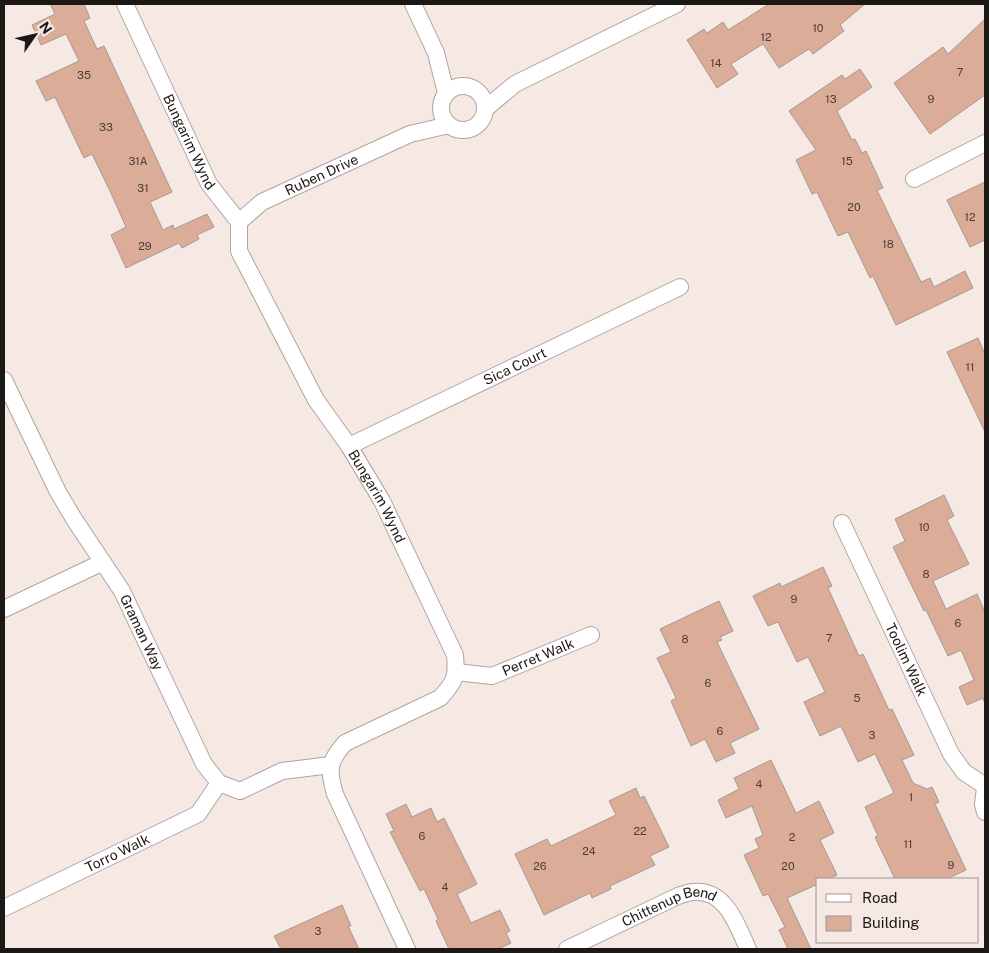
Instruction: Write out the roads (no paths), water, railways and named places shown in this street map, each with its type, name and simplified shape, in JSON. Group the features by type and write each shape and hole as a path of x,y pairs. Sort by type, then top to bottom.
{"street":[{"name":"Bungarim Wynd","path":"125,4 209,184 239,222 239,251 316,400 349,446 382,501 455,655 456,672"},
{"path":"413,4 436,53 444,120 449,125 462,130 470,129 481,121 485,109 484,102 436,53"},
{"path":"485,109 514,84 677,4"},
{"path":"443,100 458,86 471,89 514,84"},
{"name":"Ruben Drive","path":"410,134 443,100"},
{"name":"Ruben Drive","path":"239,222 262,202 410,134 449,125"},
{"path":"914,179 985,143"},
{"name":"Sica Court","path":"349,446 680,287"},
{"name":"Graman Way","path":"4,380 58,492 122,591 204,764 219,783"},
{"name":"Toolim Walk","path":"842,523 952,754 964,772 985,787"},
{"path":"4,609 103,562"},
{"name":"Perret Walk","path":"456,672 492,676 590,635"},
{"path":"407,949 335,794 331,779 331,765 334,756 345,743 440,698 450,688 456,672"},
{"path":"219,783 240,791 282,771 331,765"},
{"name":"Torro Walk","path":"4,908 198,814 219,783"},
{"path":"985,787 983,804 985,812"},
{"name":"Chittenup Bend","path":"567,949 678,896 693,892 708,894 718,899 729,909 748,949"}]}
